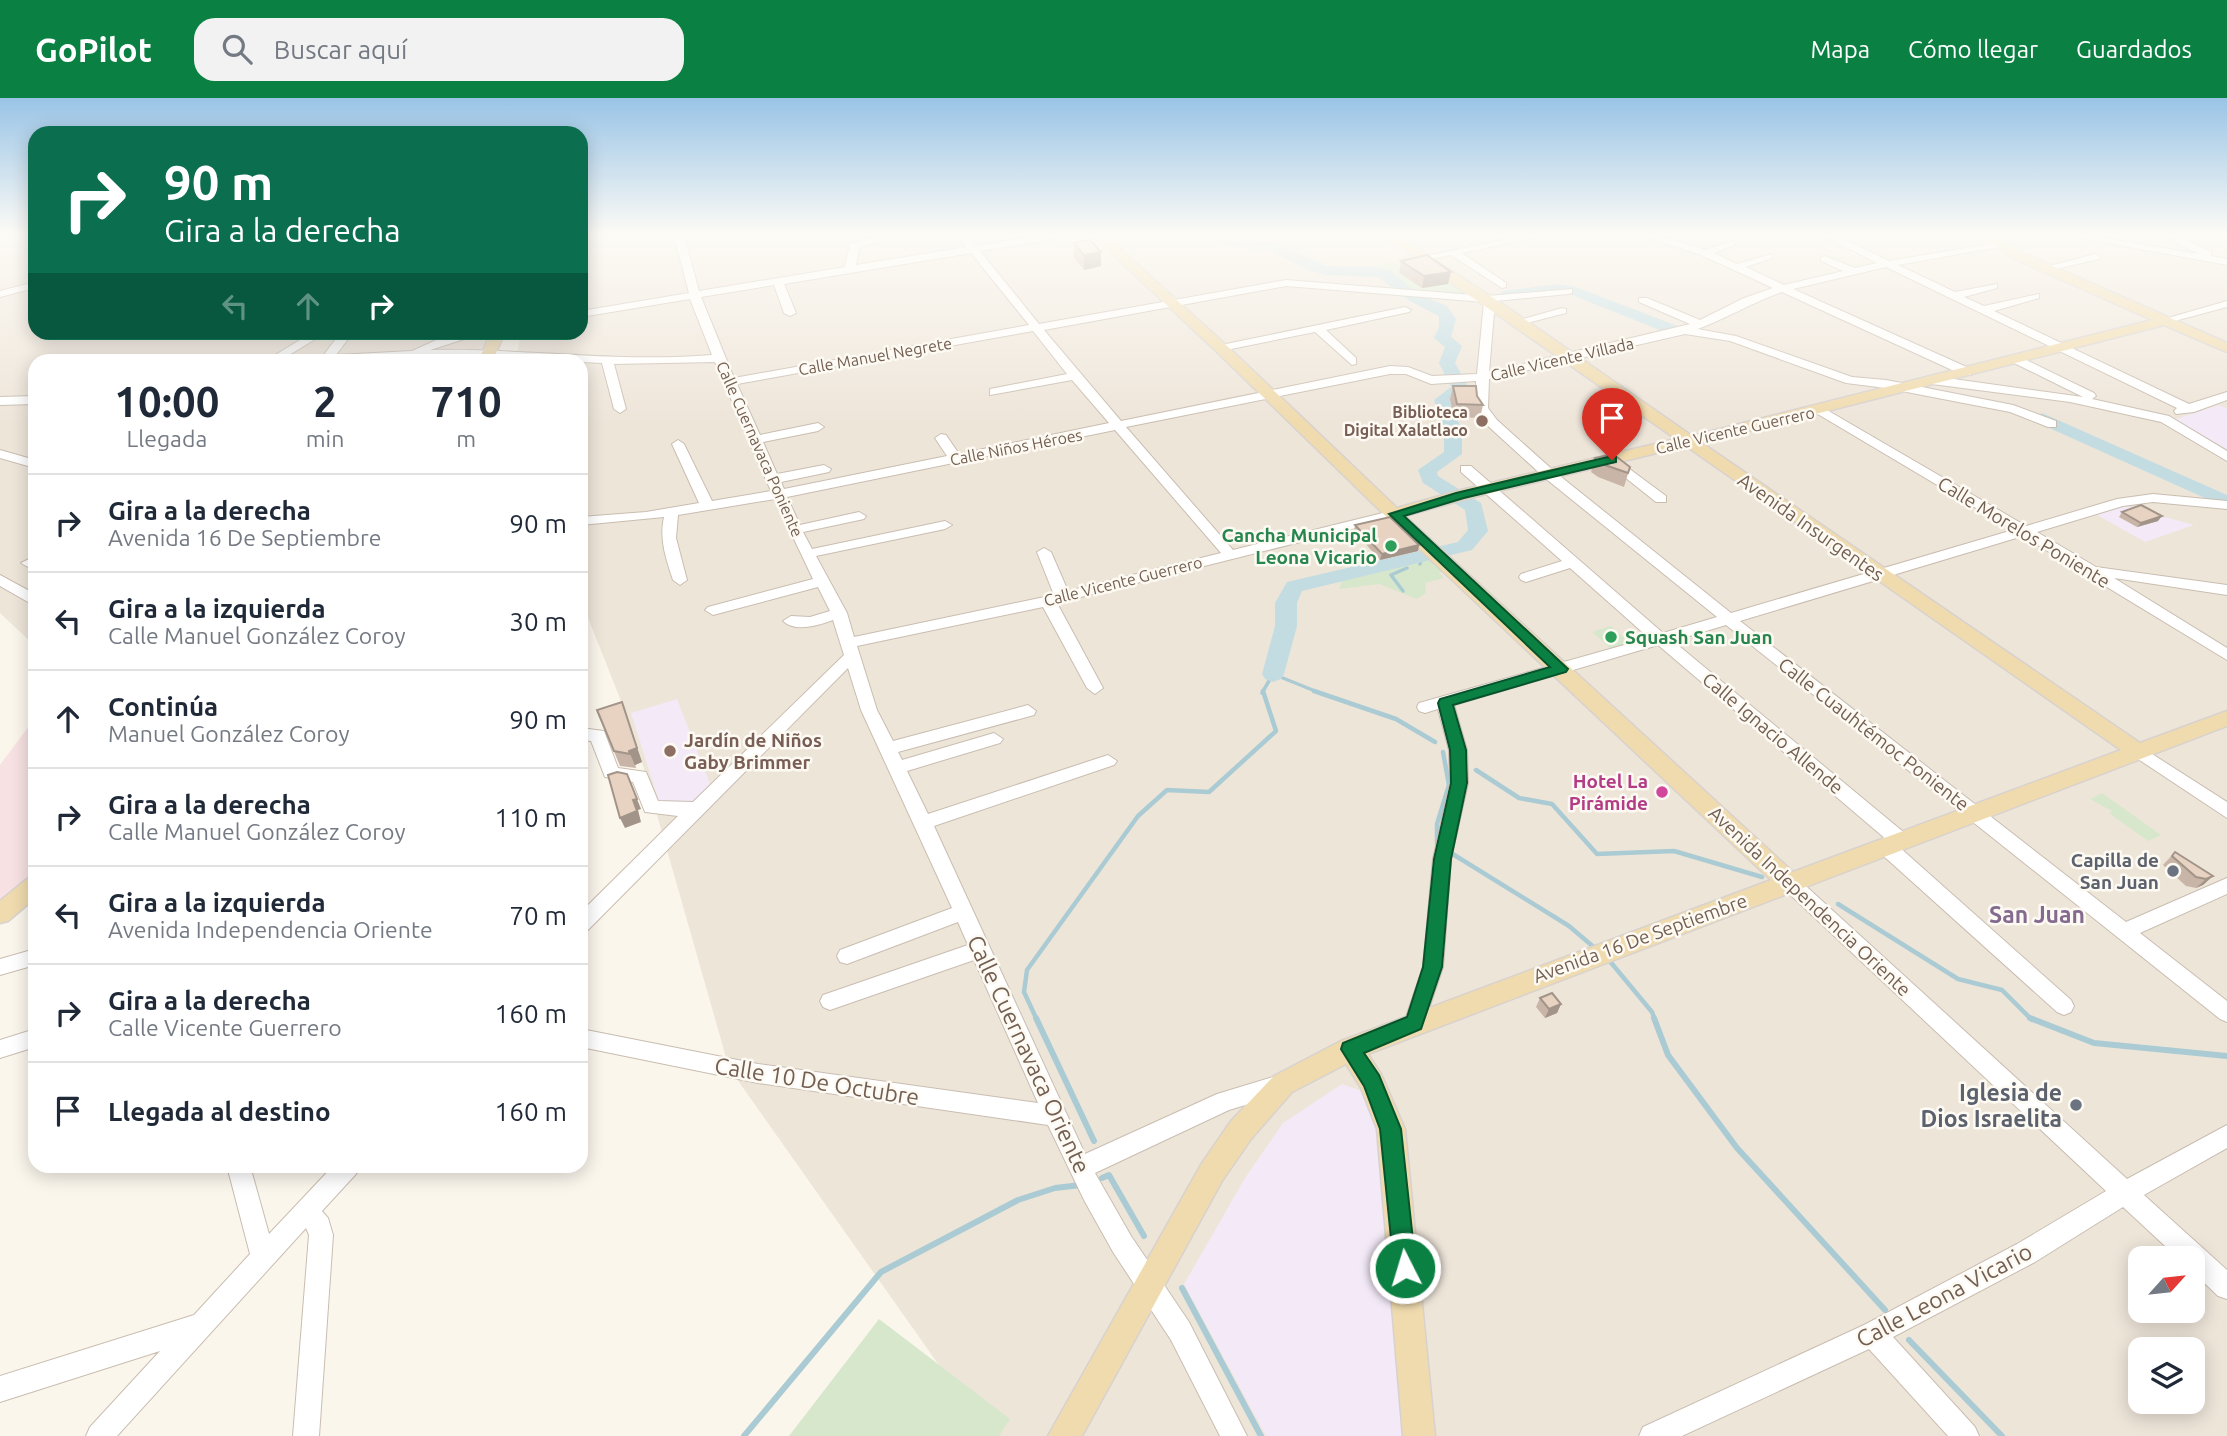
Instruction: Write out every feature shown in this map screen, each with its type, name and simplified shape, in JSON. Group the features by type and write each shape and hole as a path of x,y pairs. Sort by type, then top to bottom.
{"main road":[{"name":"Avenida Independencia Oriente","path":"1166,298 1438,557 1790,883"},
{"path":"2117,298 2227,348"},
{"name":"Avenida Insurgentes","path":"1488,300 1877,573 2138,751"},
{"name":"Calle Vicente Guerrero","path":"1395,514 1454,497 1820,410 2167,320"},
{"name":"Avenida 16 De Septiembre","path":"1064,1436 1212,1172 1241,1130 1283,1084 1350,1049 1415,1023 2227,718"},
{"path":"0,914 28,891"},
{"path":"1350,1049 1372,1082 1391,1129 1419,1436"}],"street":[{"path":"588,313 667,298"},
{"name":"Calle Cuernavaca Poniente","path":"694,298 795,530 839,613 850,650"},
{"path":"784,298 790,313"},
{"path":"1014,298 1075,376 1229,554"},
{"name":"Calle Manuel Negrete","path":"730,382 1197,298"},
{"name":"Calle Manuel Negrete","path":"1473,298 1488,300"},
{"path":"1488,300 1502,298"},
{"name":"Calle Vicente Villada","path":"1447,380 1483,377 1683,331 1718,317 1753,298"},
{"path":"1807,298 1967,372"},
{"path":"1958,298 2190,409"},
{"path":"1983,310 2026,298"},
{"name":"Calle Cuauhtémoc Poniente","path":"1488,300 1481,397 1485,416 1550,475 1727,618 2227,1013"},
{"path":"1643,300 1699,324"},
{"path":"2167,320 2227,304"},
{"path":"1221,348 1405,310"},
{"path":"1519,322 1562,312"},
{"path":"1318,328 1352,361"},
{"path":"1683,331 1738,339 1850,380 2013,409 2052,424"},
{"path":"284,354 308,340"},
{"path":"330,354 341,340"},
{"path":"414,353 416,340"},
{"path":"414,353 436,340"},
{"path":"399,354 429,354"},
{"path":"588,359 663,363 720,358"},
{"path":"2018,360 2109,405"},
{"path":"607,361 620,409"},
{"name":"Calle Niños Héroes","path":"588,520 672,512 780,494 1390,370 1403,370 1431,380 1447,380"},
{"path":"994,392 1075,376"},
{"path":"1932,380 2040,393 2109,405 2165,419 2227,457"},
{"path":"2165,419 2168,414 2227,396"},
{"path":"0,401 28,400"},
{"name":"Calle Morelos Poniente","path":"1820,410 2091,570 2227,655"},
{"path":"754,440 818,427"},
{"path":"941,438 956,459"},
{"path":"678,443 708,507"},
{"path":"0,454 28,462"},
{"path":"1612,460 1661,499"},
{"path":"773,480 824,469"},
{"name":"Calle Ignacio Allende","path":"1466,469 1892,843 2064,1006"},
{"path":"1425,707 2137,499 2227,505"},
{"path":"672,512 667,528 668,537 680,580"},
{"name":"Calle Vicente Guerrero","path":"850,650 1395,514"},
{"path":"795,530 859,516"},
{"path":"807,554 945,525"},
{"path":"1044,552 1056,599 1095,688"},
{"path":"1526,577 1572,563"},
{"path":"2091,570 2227,590"},
{"path":"0,580 28,597"},
{"path":"713,610 823,581"},
{"path":"791,621 811,622 839,613"},
{"path":"588,917 838,668 850,650"},
{"name":"Calle Cuernavaca Oriente","path":"850,650 869,710 1080,1168 1122,1244 1180,1331 1234,1436"},
{"path":"1415,1023 1433,967 1442,859 1459,783 1458,750 1445,703"},
{"path":"887,749 1028,711"},
{"path":"588,734 598,735 611,773 640,777 644,780 651,807 670,810 697,808"},
{"path":"896,768 994,739"},
{"path":"2138,751 2227,811"},
{"path":"923,823 1108,761"},
{"name":"Avenida Independencia Oriente","path":"1790,883 2227,1287"},
{"path":"2122,932 2227,886"},
{"path":"847,956 964,912"},
{"path":"831,1002 981,949"},
{"path":"0,967 28,959"},
{"path":"0,1049 28,1040"},
{"name":"Calle 10 De Octubre","path":"588,1040 638,1052 826,1085 1055,1116"},
{"path":"1080,1168 1225,1101 1283,1084"},
{"name":"Calle Leona Vicario","path":"1652,1436 1873,1334 2026,1253 2126,1192 2227,1136"},
{"path":"241,1173 263,1257"},
{"path":"99,1436 341,1173"},
{"path":"306,1210 320,1226 321,1235 306,1436"},
{"path":"0,1389 198,1326"},
{"path":"1873,1334 1966,1436"}],"shaded area":[{"path":"0,298 28,298 28,340 494,340 488,354 28,354 28,639 0,613"},
{"path":"588,298 2227,298 2227,1436 989,1436 729,1068 634,734 588,618 588,354 517,354 520,340 588,340"},
{"path":"2219,405 2227,409 2227,452 2173,420"},
{"path":"2118,504 2194,525 2145,542 2092,512"},
{"name":"Jardín de Niños Gaby Brimmer","path":"677,699 712,789 701,805 660,805 631,713"},
{"path":"28,727 28,885 0,909 0,765"},
{"path":"1342,1084 1375,1096 1417,1436 1266,1436 1184,1284 1245,1178 1283,1123"}],"green space":[{"path":"1434,556 1450,570 1439,573 1444,578 1425,583 1426,593 1417,599 1379,584 1339,589 1343,579"},
{"name":"Squash San Juan","path":"1611,626 1630,643 1611,649 1592,632"},
{"path":"2102,793 2161,835 2148,841 2109,813 2112,811 2090,799"},
{"path":"879,1319 1010,1419 999,1436 789,1436"}],"building":[{"path":"1453,386 1476,386 1477,396 1483,405 1457,404"},
{"path":"1613,454 1630,467 1628,473 1602,464 1595,458"},
{"path":"2141,505 2162,516 2141,523 2122,512"},
{"path":"1390,517 1419,545 1382,554 1355,525"},
{"path":"622,702 637,748 629,751 630,754 614,751 597,710"},
{"path":"617,772 627,774 637,799 633,800 637,811 620,818 608,775"},
{"path":"2175,852 2213,876 2206,879 2196,877 2172,856"},
{"path":"1552,993 1561,1004 1549,1009 1540,998"}],"waterway":[{"path":"1273,674 1286,626 1286,603 1294,587 1465,546 1478,531 1474,507 1430,479 1427,470 1453,454 1453,433 1443,400 1460,388 1447,363 1454,346 1442,338 1447,327 1446,314 1416,298"},
{"path":"1593,298 1671,329"},
{"path":"2042,418 2227,502"},
{"path":"1420,564 1421,558"},
{"path":"1403,591 1391,575 1407,568"},
{"path":"1263,691 1273,674 1320,693"},
{"path":"1037,1020 1024,992 1027,970 1138,816 1167,790 1209,792 1276,731 1263,691"},
{"path":"1314,691 1396,719 1435,742"},
{"path":"1437,844 1437,824 1449,785 1443,752"},
{"path":"1476,770 1519,798 1552,804 1597,854 1674,851 1762,877"},
{"path":"1451,853 1569,926 1596,949"},
{"path":"1838,904 1958,979 2002,990 2030,1018"},
{"path":"1608,959 1652,1012 1655,1020"},
{"path":"1036,1018 1094,1141"},
{"path":"1654,1018 1668,1055 1737,1148 1885,1310"},
{"path":"2030,1018 2094,1043 2227,1056"},
{"path":"1102,1178 1109,1175 1144,1236"},
{"path":"744,1436 881,1272 1018,1200 1055,1188 1081,1185"},
{"path":"1182,1288 1261,1436"},
{"path":"1909,1340 2002,1436"}],"place":[{"name":"Biblioteca Digital Xalatlaco","path":"1482,421"},
{"name":"Cancha Municipal Leona Vicario","path":"1391,546"},
{"name":"Squash San Juan","path":"1611,637"},
{"name":"Jardín de Niños Gaby Brimmer","path":"670,751"},
{"name":"Hotel La Pirámide","path":"1662,792"},
{"name":"Capilla de San Juan","path":"2173,871"},
{"name":"Iglesia de Dios Israelita","path":"2076,1105"}],"district":[{"name":"San Juan","path":"2037,914"}],"route":[{"path":"1405,1268 1391,1129 1372,1082 1350,1049 1415,1023 1433,967 1442,859 1459,783 1458,750 1445,703 1560,669 1395,514 1461,495 1612,460"}]}
